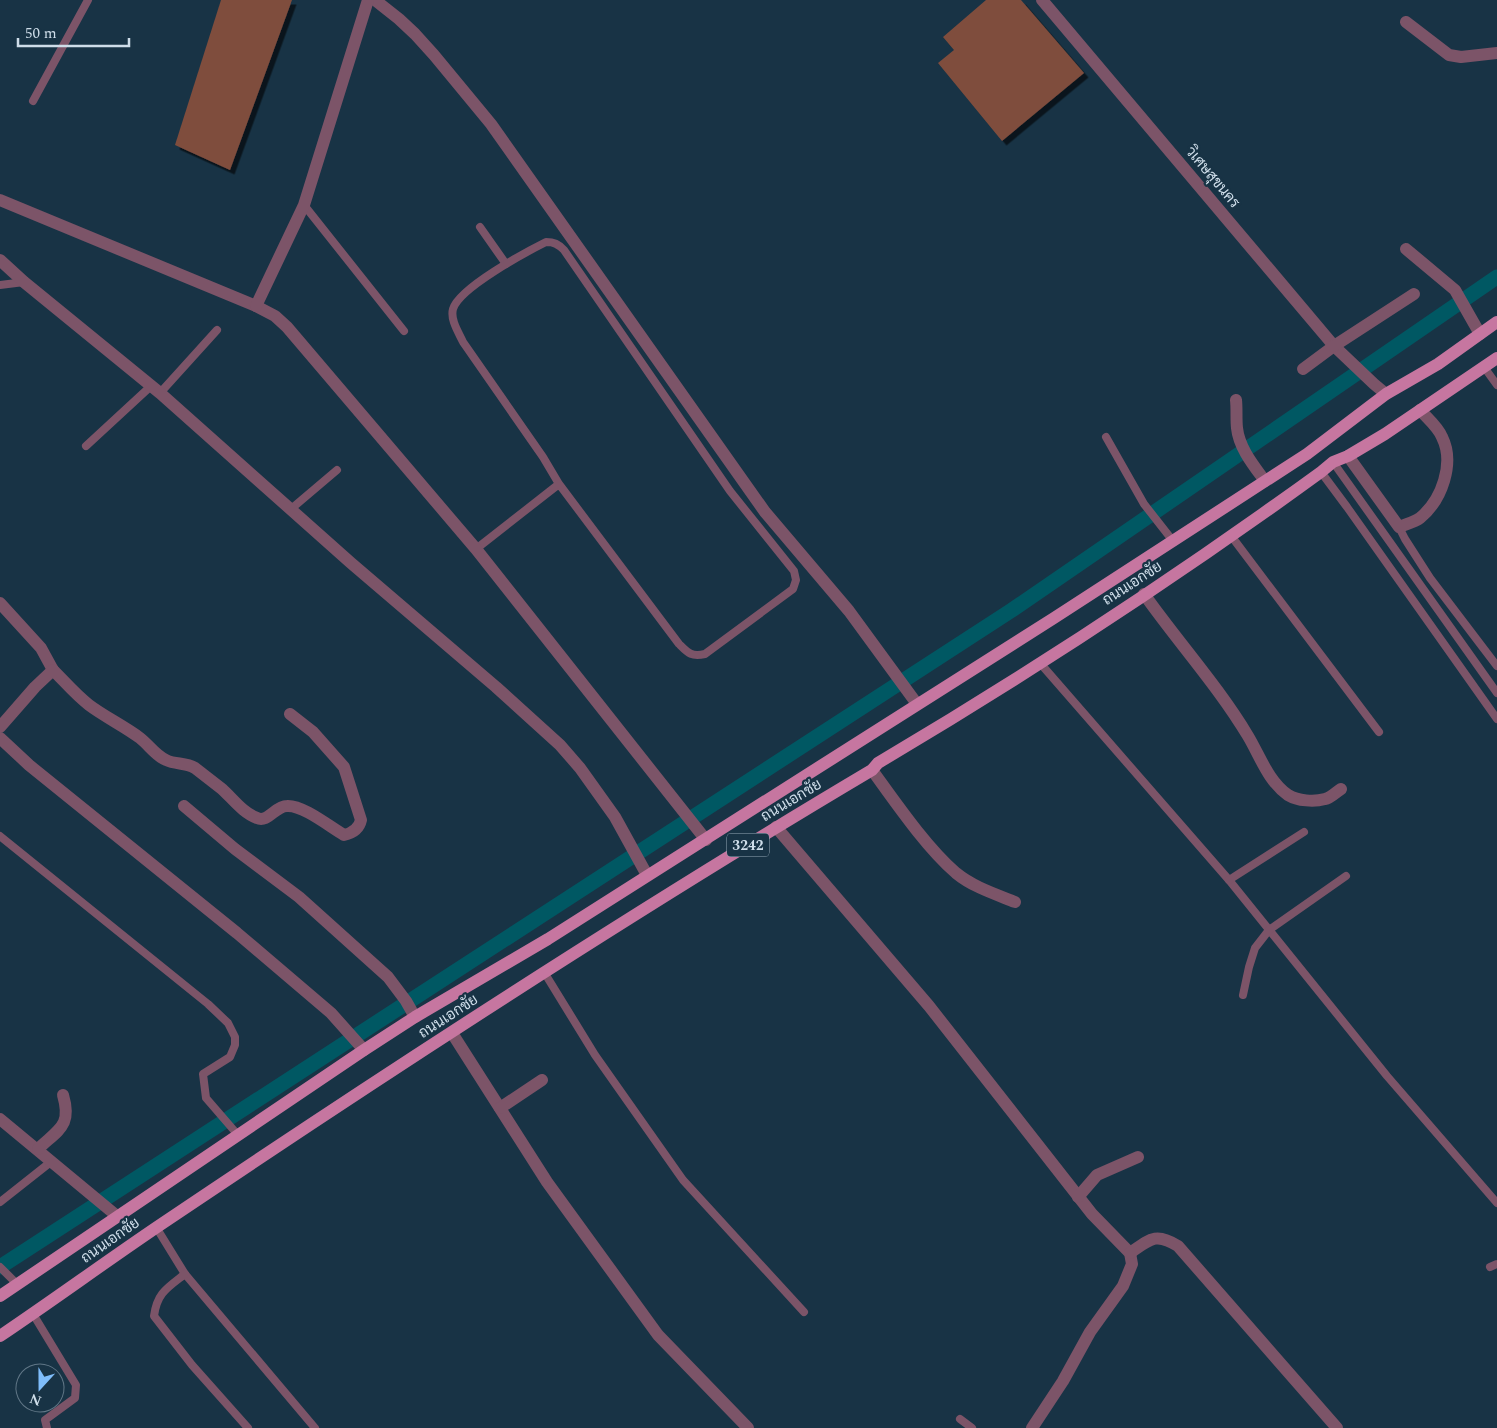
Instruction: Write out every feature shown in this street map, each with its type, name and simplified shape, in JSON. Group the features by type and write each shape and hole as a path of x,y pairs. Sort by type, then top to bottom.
{"main road":[{"name":"ถนนเอกชัย","path":"0,1296 235,1132 416,1017 548,939 647,875 706,840 1173,541 1307,454 1386,394 1438,364 1497,322"},
{"name":"ถนนเอกชัย","path":"0,1336 156,1228 544,972 776,827 872,770 878,763 1040,663 1232,537 1333,462 1348,456 1497,358"}],"street":[{"path":"256,306 304,205 368,0"},
{"path":"375,0 399,19 434,55 491,124 764,512 849,611 917,704"},
{"name":"วิเศษสุขนคร","path":"1042,0 1334,346 1386,394"},
{"path":"1406,22 1449,55 1461,57 1497,53"},
{"path":"0,200 256,306 275,316 287,327 476,549 706,840"},
{"path":"1406,249 1447,282 1462,300 1480,334"},
{"path":"0,260 24,282 156,390 560,745 580,768 615,818 647,875"},
{"path":"1303,370 1334,346 1414,294"},
{"path":"1236,400 1237,430 1242,444 1265,481"},
{"path":"1348,456 1399,527 1419,519 1435,501 1442,488 1446,464 1446,447 1441,435 1420,410"},
{"path":"1144,594 1166,626 1212,684 1248,736 1273,780 1290,796 1308,801 1327,799 1341,789"},
{"path":"0,603 41,648 53,670 89,705 125,727 147,743 166,761 185,763 192,767 221,788 248,813 261,820 280,807 294,806 344,835 351,834 359,827 361,820 344,767 313,732 290,714"},
{"path":"0,727 35,687 53,670"},
{"path":"0,738 29,765 236,933 331,1013 364,1050"},
{"path":"872,770 936,853 956,873 978,887 1015,902"},
{"path":"184,806 235,849 299,897 388,977 398,988 416,1017"},
{"path":"776,827 929,1006 1092,1214 1130,1253 1132,1264 1122,1286 1090,1332 1063,1382 1032,1428"},
{"path":"452,1033 547,1182 658,1335 748,1428"},
{"path":"500,1108 542,1080"},
{"path":"38,1150 65,1124 67,1109 63,1095"},
{"path":"0,1118 117,1216"},
{"path":"1078,1197 1097,1175 1138,1157"},
{"path":"1130,1253 1151,1238 1167,1239 1178,1246 1337,1428"}],"lane":[{"path":"32,101 88,0"},
{"path":"304,205 404,331"},
{"path":"480,227 506,264"},
{"path":"546,242 553,242 564,250 730,491 794,571 796,580 793,589 705,654 695,656 689,654 679,644 559,484 543,457 464,342 456,326 453,313 458,301 464,294 506,264 546,242"},
{"path":"0,285 24,282"},
{"path":"86,446 120,413 156,390 217,330"},
{"path":"1484,367 1497,385"},
{"path":"1106,437 1144,504 1173,541"},
{"path":"1333,462 1497,694"},
{"path":"291,510 337,470"},
{"path":"1321,472 1497,719"},
{"path":"476,549 559,484"},
{"path":"1399,527 1430,578 1497,666"},
{"path":"1232,537 1379,732"},
{"path":"1040,663 1230,880 1387,1076 1497,1203"},
{"path":"1230,880 1304,832"},
{"path":"0,836 208,1004 228,1023 235,1037 235,1045 230,1057 203,1074 206,1098 235,1132"},
{"path":"1243,995 1255,948 1269,930 1346,876"},
{"path":"544,972 595,1055 683,1180 804,1312"},
{"path":"0,1202 52,1161"},
{"path":"156,1228 185,1274 315,1428"},
{"path":"1,1268 17,1284"},
{"path":"185,1274 166,1289 156,1302 154,1316 192,1365 248,1428"},
{"path":"33,1314 76,1385 75,1398 45,1420 47,1428"},
{"path":"960,1419 972,1428"}],"building":[{"path":"221,0 292,0 230,170 175,145"},
{"path":"986,0 1021,0 1084,73 1002,141 938,63 954,50 943,37"}],"waterway":[{"path":"0,1267 1012,610 1497,277"}]}
